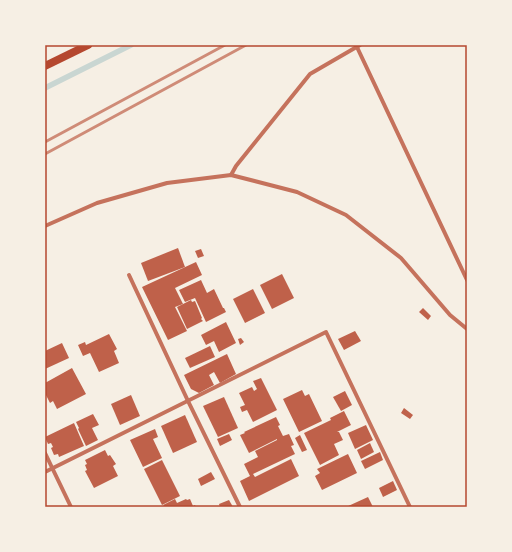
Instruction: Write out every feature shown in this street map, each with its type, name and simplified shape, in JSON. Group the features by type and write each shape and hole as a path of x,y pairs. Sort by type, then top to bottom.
{"main road":[{"path":"45,66 88,45"}],"street":[{"path":"231,175 236,166 310,74 358,46 465,271 467,280"},
{"path":"45,226 96,203 167,183 231,175 297,192 346,215 401,258 450,315 467,329"},
{"path":"129,274 188,401 240,507"},
{"path":"45,472 326,332 410,507"},
{"path":"45,453 71,507"}],"building":[{"path":"178,248 185,267 148,281 141,263"},
{"path":"201,249 204,256 198,258 195,251"},
{"path":"196,262 202,275 175,288 183,304 175,307 187,331 168,340 142,287"},
{"path":"282,274 294,298 272,309 260,285"},
{"path":"201,280 207,293 214,289 226,312 206,322 195,298 185,302 179,290"},
{"path":"253,289 265,313 245,323 233,299"},
{"path":"191,300 192,302 195,301 203,321 187,329 177,307"},
{"path":"423,308 431,316 428,320 419,312"},
{"path":"226,322 236,343 219,352 214,341 206,345 201,335"},
{"path":"355,331 361,341 344,350 338,339"},
{"path":"109,334 117,349 114,351 119,363 99,372 90,353 83,356 78,345 85,342 86,345"},
{"path":"241,338 244,342 240,345 238,339"},
{"path":"62,343 69,358 45,369 45,351"},
{"path":"210,346 215,357 190,368 185,358"},
{"path":"227,354 236,374 220,383 214,372 209,375 214,385 199,393 191,389 184,375"},
{"path":"72,368 86,394 57,409 53,401 50,403 45,393 45,383"},
{"path":"261,378 277,410 253,422 247,410 242,412 240,407 245,405 239,393 252,387 254,391 257,389 253,381"},
{"path":"302,390 305,396 309,394 322,421 299,432 283,399"},
{"path":"345,391 352,405 341,411 333,397"},
{"path":"131,395 140,416 120,425 111,404"},
{"path":"224,397 238,428 218,437 203,406"},
{"path":"404,408 413,415 410,419 401,413"},
{"path":"344,411 351,425 337,432 339,432 343,440 334,444 339,455 320,465 304,433 331,420 330,418"},
{"path":"93,414 99,425 92,428 98,440 86,446 76,422"},
{"path":"185,415 197,442 173,453 161,426"},
{"path":"276,417 280,425 278,426 283,436 289,434 294,445 291,446 295,454 253,474 255,477 291,459 299,476 249,501 240,481 250,476 244,464 258,457 255,451 277,439 249,453 240,435"},
{"path":"74,423 84,446 59,457 58,454 54,455 51,448 53,447 51,443 48,444 45,437"},
{"path":"366,425 373,440 355,449 348,433"},
{"path":"155,429 158,437 153,439 162,458 143,467 130,440"},
{"path":"229,434 232,440 220,446 217,439"},
{"path":"300,435 307,450 302,452 295,438"},
{"path":"370,443 374,452 361,459 357,450"},
{"path":"105,450 108,456 110,455 116,464 113,466 118,476 94,488 85,471 87,470 85,465 87,464 85,460"},
{"path":"380,452 383,460 365,469 361,461"},
{"path":"348,454 357,473 322,490 315,476 320,473 317,469"},
{"path":"162,460 180,496 162,505 144,469"},
{"path":"211,472 215,479 201,486 198,479"},
{"path":"393,481 397,490 383,497 379,488"},
{"path":"368,497 373,507 346,507"},
{"path":"175,499 177,503 190,499 193,506 195,505 196,507 165,507 163,505"},
{"path":"229,500 233,507 220,507 219,504"}],"waterway":[{"path":"45,88 131,45"}],"railway":[{"path":"45,142 225,45"},
{"path":"45,154 246,45"}]}
